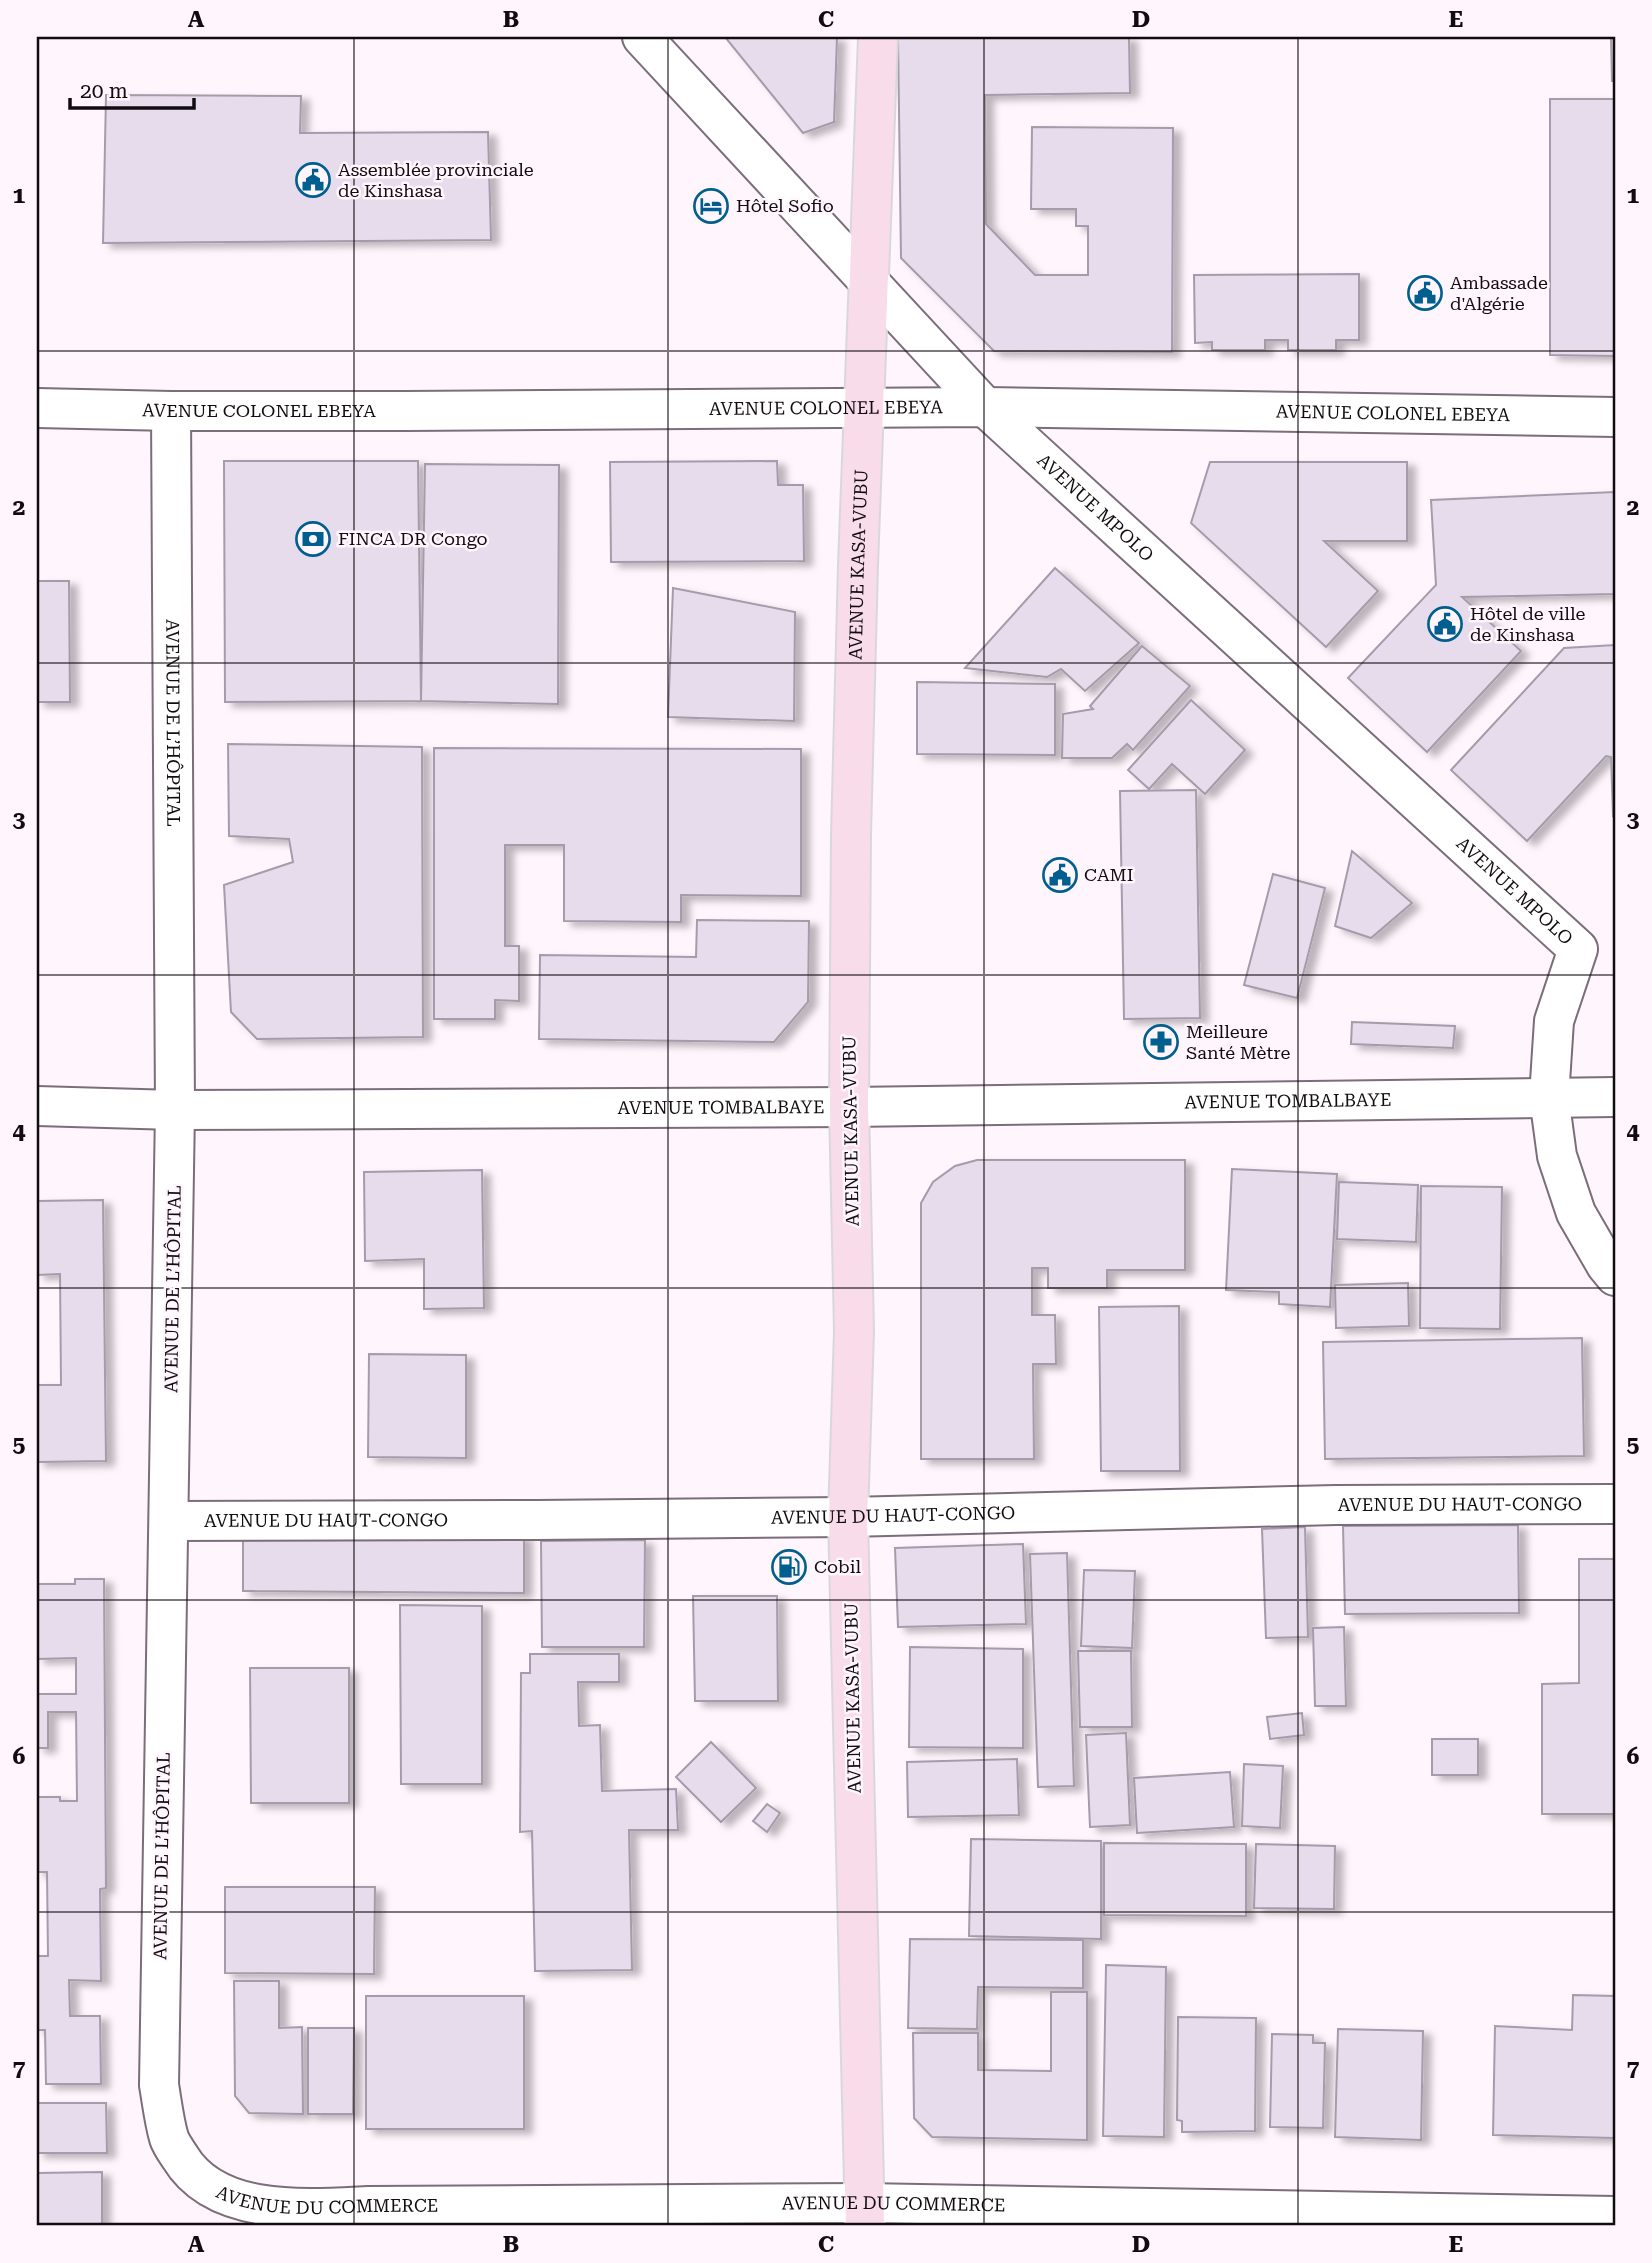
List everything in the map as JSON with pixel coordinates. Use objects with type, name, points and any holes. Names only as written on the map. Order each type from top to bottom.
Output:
[{"type":"main road","name":"AVENUE KASA-VUBU","points":[[864,2214],[848,1517],[854,1331],[849,1107],[851,835],[878,37]]},
{"type":"street","name":"AVENUE MPOLO","points":[[642,37],[985,407],[1578,949],[1554,1021],[1549,1097]]},
{"type":"street","name":"AVENUE COLONEL EBEYA","points":[[37,408],[171,411],[985,407],[1615,417]]},
{"type":"street","name":"AVENUE DE L’HÔPITAL","points":[[171,411],[175,1110],[159,2085],[170,2140],[184,2163]]},
{"type":"street","points":[[1549,1097],[1557,1156],[1576,1213],[1615,1276]]},
{"type":"street","name":"AVENUE TOMBALBAYE","points":[[37,1107],[175,1110],[849,1107],[1615,1097]]},
{"type":"street","name":"AVENUE DU HAUT-CONGO","points":[[170,1521],[848,1517],[1336,1505],[1615,1504]]},
{"type":"street","name":"AVENUE DU COMMERCE","points":[[184,2163],[202,2183],[229,2197],[316,2208],[369,2206],[864,2214],[1615,2217]]},
{"type":"building","points":[[725,37],[837,37],[834,122],[803,133]]},
{"type":"building","points":[[898,37],[1129,37],[1130,93],[985,95],[986,224],[1035,275],[1088,275],[1088,226],[1076,226],[1076,209],[1031,209],[1032,127],[1173,128],[1172,352],[994,351],[901,258]]},
{"type":"building","points":[[1611,37],[1615,37],[1615,81],[1612,81]]},
{"type":"building","name":"Assemblée provinciale de Kinshasa","points":[[106,95],[301,96],[300,133],[488,132],[491,240],[103,243]]},
{"type":"building","points":[[1550,99],[1615,99],[1615,356],[1550,355]]},
{"type":"building","points":[[1359,274],[1359,340],[1336,340],[1336,350],[1288,350],[1288,340],[1265,340],[1265,350],[1212,350],[1212,342],[1195,343],[1194,275]]},
{"type":"building","points":[[224,461],[418,461],[421,701],[225,702]]},
{"type":"building","points":[[777,461],[778,485],[803,485],[804,561],[611,562],[610,462]]},
{"type":"building","points":[[1210,462],[1407,462],[1407,541],[1324,541],[1378,591],[1326,647],[1191,523]]},
{"type":"building","points":[[425,464],[559,465],[558,704],[421,701]]},
{"type":"building","name":"Hôtel de ville de Kinshasa","points":[[1615,492],[1615,594],[1462,597],[1521,651],[1427,752],[1348,678],[1436,585],[1431,500]]},
{"type":"building","points":[[1055,568],[1139,643],[1085,691],[1061,669],[1047,677],[965,668]]},
{"type":"building","points":[[37,581],[69,581],[70,702],[37,702]]},
{"type":"building","points":[[673,588],[795,612],[794,721],[668,717]]},
{"type":"building","name":"Hôtel de ville de Kinshasa","points":[[1615,645],[1615,815],[1613,816],[1611,757],[1606,756],[1527,841],[1451,770],[1564,648]]},
{"type":"building","points":[[1142,646],[1190,686],[1133,750],[1127,744],[1112,758],[1062,758],[1063,714],[1093,709],[1090,706]]},
{"type":"building","points":[[917,682],[1055,684],[1055,755],[917,754]]},
{"type":"building","points":[[1191,700],[1245,750],[1205,794],[1172,764],[1149,789],[1128,770]]},
{"type":"building","points":[[228,744],[422,747],[423,1037],[257,1039],[231,1012],[224,885],[293,862],[289,839],[229,836]]},
{"type":"building","points":[[434,748],[801,749],[801,896],[681,895],[681,922],[564,921],[564,845],[505,845],[505,946],[519,946],[519,1001],[495,1000],[495,1019],[434,1019]]},
{"type":"building","points":[[1196,790],[1200,1018],[1124,1019],[1120,791]]},
{"type":"building","points":[[1352,851],[1412,903],[1371,938],[1335,926]]},
{"type":"building","points":[[1273,874],[1325,888],[1297,998],[1244,985]]},
{"type":"building","points":[[697,920],[809,921],[808,1002],[774,1042],[539,1039],[540,955],[696,957]]},
{"type":"building","points":[[1352,1022],[1455,1026],[1453,1048],[1351,1044]]},
{"type":"building","points":[[977,1160],[1185,1160],[1185,1270],[1107,1270],[1107,1288],[1048,1288],[1048,1268],[1032,1268],[1032,1315],[1055,1315],[1056,1364],[1033,1364],[1034,1459],[921,1459],[921,1203],[933,1182],[955,1166]]},
{"type":"building","points":[[1232,1169],[1337,1174],[1330,1307],[1279,1304],[1279,1292],[1226,1290]]},
{"type":"building","points":[[482,1170],[484,1308],[424,1309],[424,1259],[365,1261],[364,1172]]},
{"type":"building","points":[[1339,1182],[1418,1185],[1416,1242],[1337,1239]]},
{"type":"building","points":[[1421,1186],[1502,1187],[1500,1329],[1420,1328]]},
{"type":"building","points":[[103,1200],[106,1461],[37,1462],[37,1385],[61,1385],[60,1274],[37,1275],[37,1201]]},
{"type":"building","points":[[1408,1283],[1409,1326],[1336,1328],[1335,1285]]},
{"type":"building","points":[[1179,1306],[1180,1471],[1101,1471],[1099,1307]]},
{"type":"building","points":[[1582,1338],[1584,1456],[1325,1459],[1323,1342]]},
{"type":"building","points":[[369,1354],[466,1355],[466,1458],[368,1457]]},
{"type":"building","points":[[1518,1525],[1519,1613],[1345,1614],[1343,1526]]},
{"type":"building","points":[[1305,1527],[1308,1637],[1266,1638],[1262,1529]]},
{"type":"building","points":[[243,1534],[524,1535],[524,1593],[243,1591]]},
{"type":"building","points":[[645,1540],[644,1647],[542,1647],[541,1541]]},
{"type":"building","points":[[1023,1544],[1026,1624],[898,1627],[895,1548]]},
{"type":"building","points":[[1067,1553],[1074,1786],[1038,1787],[1030,1554]]},
{"type":"building","points":[[1579,1559],[1615,1559],[1615,1814],[1542,1814],[1542,1684],[1579,1683]]},
{"type":"building","points":[[1084,1570],[1135,1571],[1132,1648],[1081,1646]]},
{"type":"building","points":[[75,1579],[104,1579],[106,1888],[100,1889],[101,1981],[69,1980],[70,2016],[100,2016],[101,2084],[46,2084],[45,2030],[37,2030],[37,1956],[48,1956],[47,1872],[37,1872],[37,1797],[60,1797],[60,1801],[77,1801],[76,1712],[48,1712],[48,1748],[37,1748],[37,1694],[76,1694],[76,1658],[37,1659],[37,1584],[75,1584]]},
{"type":"building","points":[[693,1596],[777,1596],[778,1701],[695,1701]]},
{"type":"building","points":[[400,1605],[482,1606],[482,1784],[401,1784]]},
{"type":"building","points":[[1344,1627],[1346,1706],[1315,1706],[1313,1628]]},
{"type":"building","points":[[910,1647],[1023,1649],[1023,1748],[909,1747]]},
{"type":"building","points":[[1078,1651],[1131,1651],[1132,1727],[1080,1727]]},
{"type":"building","points":[[530,1654],[619,1654],[619,1682],[578,1682],[579,1726],[600,1725],[602,1791],[676,1789],[678,1830],[629,1830],[632,1970],[535,1971],[532,1831],[520,1832],[521,1673],[530,1673]]},
{"type":"building","points":[[250,1668],[349,1668],[349,1803],[251,1803]]},
{"type":"building","points":[[1302,1713],[1304,1735],[1270,1739],[1267,1717]]},
{"type":"building","points":[[1126,1733],[1130,1825],[1090,1827],[1086,1735]]},
{"type":"building","points":[[1432,1739],[1478,1739],[1478,1775],[1432,1775]]},
{"type":"building","points":[[711,1742],[756,1788],[721,1822],[676,1777]]},
{"type":"building","points":[[1017,1759],[1019,1815],[908,1817],[907,1762]]},
{"type":"building","points":[[1244,1764],[1283,1766],[1280,1828],[1242,1826]]},
{"type":"building","points":[[1230,1772],[1234,1827],[1137,1833],[1134,1778]]},
{"type":"building","points":[[767,1804],[780,1813],[767,1832],[753,1821]]},
{"type":"building","points":[[971,1839],[1101,1841],[1101,1939],[969,1936]]},
{"type":"building","points":[[1104,1843],[1246,1844],[1246,1916],[1104,1915]]},
{"type":"building","points":[[1256,1844],[1335,1846],[1334,1909],[1254,1908]]},
{"type":"building","points":[[225,1887],[375,1887],[374,1974],[225,1973]]},
{"type":"building","points":[[910,1939],[1083,1940],[1083,1988],[978,1987],[977,2029],[908,2028]]},
{"type":"building","points":[[1106,1965],[1166,1967],[1164,2137],[1103,2136]]},
{"type":"building","points":[[234,1981],[279,1981],[279,2028],[302,2027],[303,2114],[249,2113],[235,2096]]},
{"type":"building","points":[[1051,1992],[1087,1992],[1087,2140],[932,2137],[914,2118],[913,2033],[978,2033],[978,2070],[1051,2071]]},
{"type":"building","points":[[1573,1995],[1615,1996],[1615,2138],[1493,2135],[1495,2026],[1572,2030]]},
{"type":"building","points":[[366,1996],[524,1996],[524,2129],[366,2129]]},
{"type":"building","points":[[1178,2017],[1256,2018],[1255,2131],[1182,2132],[1182,2121],[1177,2120]]},
{"type":"building","points":[[308,2028],[354,2028],[353,2114],[308,2114]]},
{"type":"building","points":[[1338,2029],[1423,2031],[1421,2140],[1335,2137]]},
{"type":"building","points":[[1272,2034],[1313,2035],[1313,2043],[1325,2043],[1323,2128],[1270,2127]]},
{"type":"building","points":[[37,2103],[106,2103],[107,2153],[37,2153]]},
{"type":"building","points":[[102,2172],[102,2226],[37,2226],[37,2173]]},
{"type":"place","name":"Assemblée provinciale de Kinshasa","points":[[313,180]]},
{"type":"place","name":"Hôtel Sofio","points":[[711,206]]},
{"type":"place","name":"Ambassade d'Algérie","points":[[1425,293]]},
{"type":"place","name":"FINCA DR Congo","points":[[313,539]]},
{"type":"place","name":"Hôtel de ville de Kinshasa","points":[[1445,624]]},
{"type":"place","name":"CAMI","points":[[1060,875]]},
{"type":"place","name":"Meilleure Santé Mètre","points":[[1161,1042]]},
{"type":"place","name":"Cobil","points":[[789,1567]]}]
